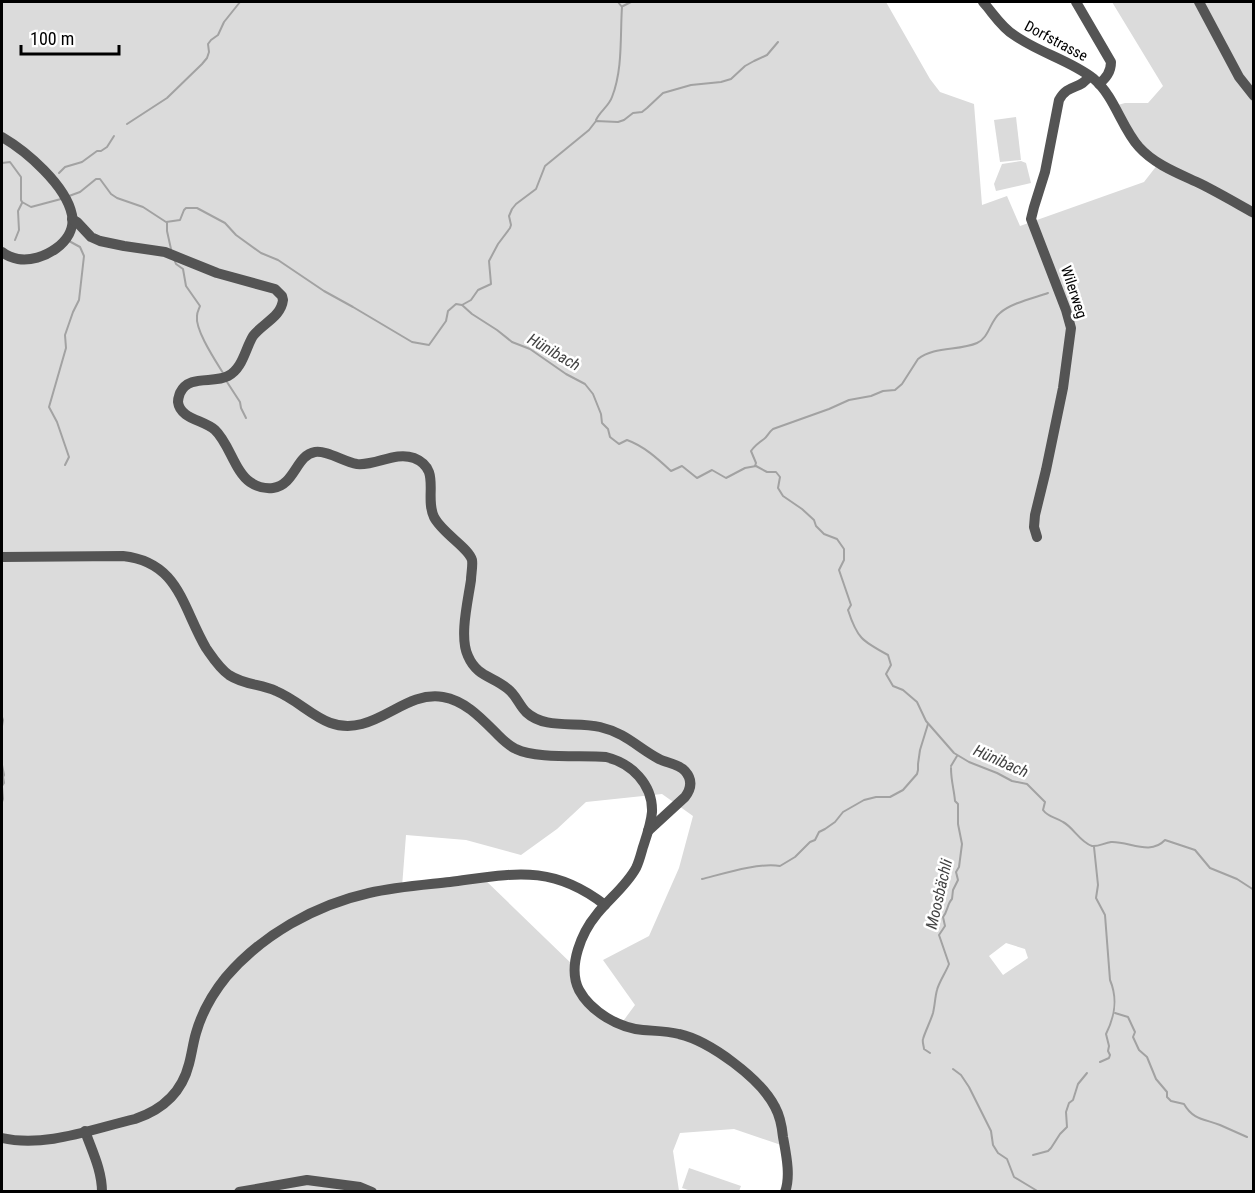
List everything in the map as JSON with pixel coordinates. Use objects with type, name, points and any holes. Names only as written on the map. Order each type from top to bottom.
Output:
[{"type":"street","name":"Dorfstrasse","points":[[983,2],[1011,33],[1073,66],[1099,84],[1132,139],[1149,156],[1158,163],[1254,213]]},
{"type":"street","points":[[1076,2],[1111,62],[1111,69],[1099,84]]},
{"type":"street","points":[[1199,2],[1239,76],[1254,96]]},
{"type":"street","name":"Wilerweg","points":[[1037,537],[1034,527],[1035,515],[1063,388],[1071,327],[1031,219],[1045,172],[1059,100],[1063,92],[1086,81],[1089,76]]},
{"type":"street","points":[[2,137],[40,166],[53,180],[69,207],[72,219],[71,230],[66,239],[56,248],[42,255],[21,260],[2,252]]},
{"type":"street","points":[[72,219],[91,237],[100,241],[165,252],[218,273],[278,291],[283,300],[279,311],[255,333],[235,370],[221,379],[194,381],[188,384],[183,388],[178,399],[181,409],[185,414],[216,431],[243,475],[249,482],[261,487],[271,488],[284,484],[306,456],[316,452],[354,463],[372,463],[401,455],[424,464],[431,477],[430,504],[435,519],[444,532],[467,552],[472,560],[464,643],[476,669],[509,690],[532,717],[555,723],[598,726],[615,732],[632,740],[654,756],[680,767],[689,777],[690,786],[685,797],[648,831]]},
{"type":"street","points":[[2,557],[123,556],[153,565],[175,585],[202,640],[220,668],[238,681],[279,692],[324,721],[341,726],[362,724],[418,699],[432,696],[445,697],[468,707],[505,742],[516,749],[529,753],[616,760],[634,771],[648,791],[652,811],[648,831],[636,868],[595,916],[588,928],[578,953],[575,974],[579,990],[593,1006],[612,1020],[634,1029],[687,1036],[713,1050],[750,1077],[767,1094],[778,1114],[787,1169],[787,1186],[784,1191]]},
{"type":"street","points":[[2,1138],[33,1142],[56,1138],[144,1116],[166,1103],[180,1086],[187,1072],[200,1022],[210,1000],[225,979],[261,944],[295,922],[325,907],[369,893],[528,874],[561,879],[580,887],[605,905]]},
{"type":"street","points":[[85,1131],[99,1168],[102,1191]]},
{"type":"street","points":[[239,1191],[307,1180],[360,1187],[372,1191]]},
{"type":"shaded area","points":[[2,2],[886,2],[930,79],[940,92],[974,104],[982,205],[1007,196],[1020,226],[1144,182],[1158,164],[1114,106],[1125,103],[1148,103],[1163,86],[1112,2],[1253,2],[1253,1191],[785,1191],[784,1146],[734,1129],[680,1133],[673,1151],[679,1191],[2,1191]],"holes":[[[662,794],[693,816],[679,868],[649,936],[603,960],[635,1005],[621,1024],[580,990],[575,967],[483,878],[402,887],[406,835],[466,840],[521,855],[557,829],[586,802]],[[1006,943],[1025,949],[1028,958],[1003,975],[989,956]]]},
{"type":"shaded area","points":[[1016,117],[1021,160],[1000,162],[994,120]]},
{"type":"shaded area","points":[[1021,161],[1026,163],[1031,183],[996,191],[994,184],[1002,164]]},
{"type":"shaded area","points":[[689,1168],[741,1186],[739,1191],[691,1191],[682,1188]]},
{"type":"waterway","points":[[127,124],[167,98],[202,64],[209,52],[208,44],[218,35],[224,22],[240,2]]},
{"type":"waterway","points":[[596,120],[611,100],[616,86],[622,7],[618,2]]},
{"type":"waterway","points":[[623,6],[631,2]]},
{"type":"waterway","points":[[462,305],[471,300],[478,290],[491,284],[489,261],[510,228],[509,216],[512,209],[536,189],[545,166],[589,130],[596,121],[618,122],[633,113],[642,112],[663,93],[691,85],[731,79],[745,66],[767,55],[778,42]]},
{"type":"waterway","points":[[59,173],[65,167],[82,162],[107,147],[114,136]]},
{"type":"waterway","name":"Hünibach","points":[[2,163],[10,162],[21,177],[22,202],[31,207],[61,199]]},
{"type":"waterway","name":"Hünibach","points":[[69,196],[80,192],[96,179],[100,179],[111,194],[117,198],[143,207],[166,222],[180,220],[186,208],[197,208],[225,223],[236,235],[261,253],[278,260],[324,291],[412,342],[429,345],[446,321],[448,311],[456,304],[462,305],[512,342],[530,349],[585,384],[593,394],[602,423],[608,429],[610,437],[619,444],[627,440],[650,453],[671,471],[682,466],[697,478],[712,470],[726,478],[745,468],[756,466],[767,472],[776,472],[780,477],[778,488],[783,496],[814,520],[816,526],[824,534],[837,539],[844,549],[844,560],[839,570],[851,605],[848,610],[854,627],[866,642],[888,655],[891,665],[886,674],[893,686],[903,690],[917,702],[926,721],[954,753],[1012,781],[1027,784],[1045,802],[1043,810],[1049,816],[1067,824],[1092,846],[1118,842],[1139,847],[1153,847],[1165,840],[1195,850],[1210,868],[1237,879],[1254,890]]},
{"type":"waterway","points":[[15,240],[19,230],[18,211],[22,203]]},
{"type":"waterway","points":[[167,223],[171,249]]},
{"type":"waterway","points":[[65,465],[69,457],[57,422],[49,407],[66,348],[65,335],[79,300],[84,256],[80,247],[69,241]]},
{"type":"waterway","points":[[174,259],[176,264],[183,269],[186,286],[200,306],[197,316],[199,329],[223,373]]},
{"type":"waterway","points":[[755,466],[751,451],[773,429],[849,400],[895,390],[902,384],[918,359],[924,355],[977,343],[981,341],[997,316],[1005,309],[1048,293]]},
{"type":"waterway","points":[[227,382],[240,402],[246,418]]},
{"type":"waterway","points":[[2,717],[2,726]]},
{"type":"waterway","points":[[702,879],[752,867],[780,866],[815,840],[819,832],[835,822],[843,812],[864,800],[890,797],[903,790],[917,774],[920,750],[928,724]]},
{"type":"waterway","name":"Moosbächli","points":[[951,766],[957,756]]},
{"type":"waterway","points":[[2,765],[4,775],[2,802]]},
{"type":"waterway","name":"Moosbächli","points":[[930,1053],[924,1049],[923,1040],[933,1013],[938,987],[949,964],[939,935],[945,926],[943,917],[958,880],[956,872],[959,867],[962,844],[951,768]]},
{"type":"waterway","points":[[1094,847],[1098,885],[1096,898],[1105,915],[1110,980],[1115,1001],[1112,1021],[1106,1034],[1110,1055],[1109,1058],[1100,1062]]},
{"type":"waterway","points":[[1115,1013],[1128,1017],[1135,1032],[1133,1037],[1139,1050],[1147,1057],[1156,1079],[1171,1101],[1184,1104],[1191,1113],[1200,1118],[1247,1137]]},
{"type":"waterway","name":"Moosbächli","points":[[953,1069],[961,1075],[969,1087],[991,1131],[993,1145],[998,1153],[1007,1159],[1014,1177],[1039,1192]]},
{"type":"waterway","points":[[1033,1155],[1048,1151],[1067,1127],[1066,1112],[1069,1103],[1073,1100],[1078,1084],[1087,1073]]}]
